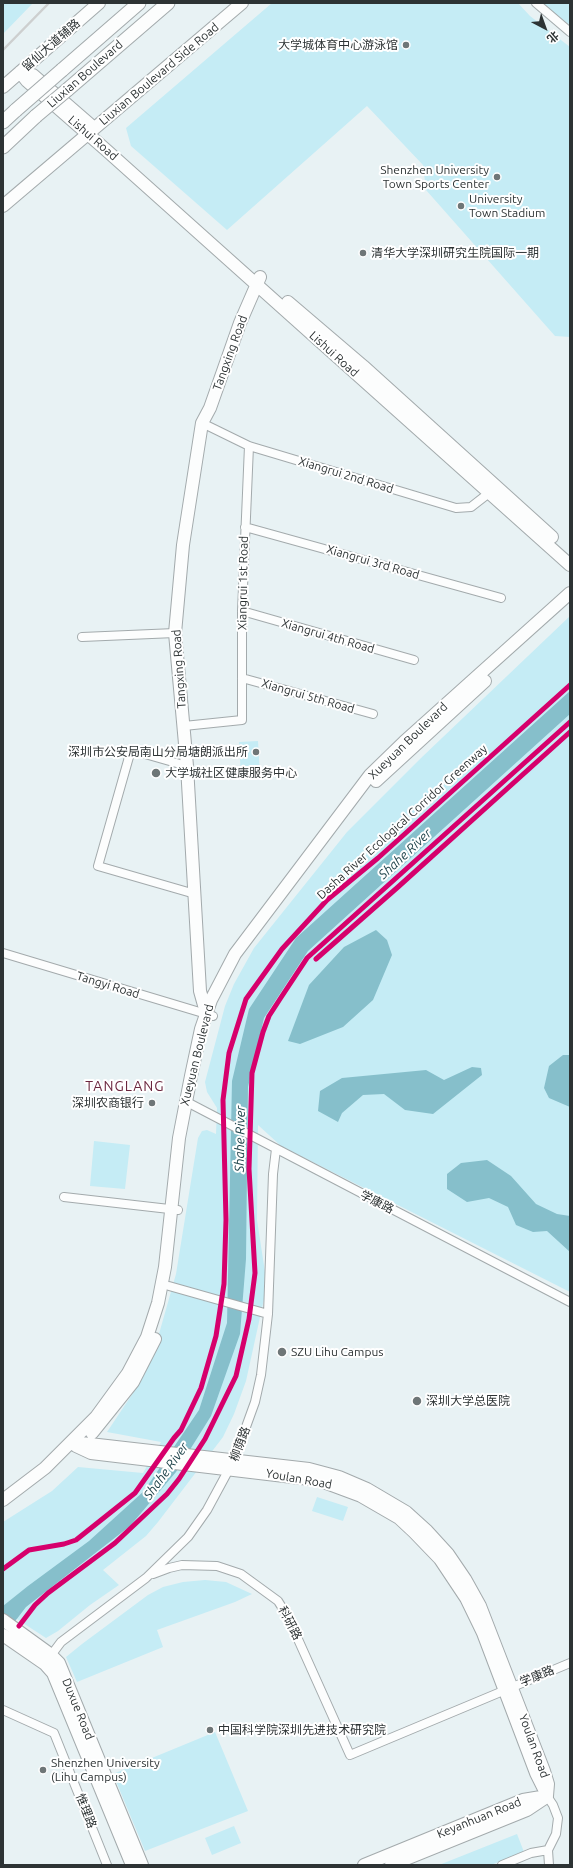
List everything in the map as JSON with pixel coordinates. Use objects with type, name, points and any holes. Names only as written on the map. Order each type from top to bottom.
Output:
[{"type":"main road","name":"留仙大道辅路","points":[[3,88],[99,3]]},
{"type":"main road","name":"Liuxian Boulevard","points":[[3,122],[139,3]]},
{"type":"main road","name":"Liuxian Boulevard","points":[[3,147],[36,116],[168,3]]},
{"type":"main road","name":"Liuxian Boulevard Side Road","points":[[3,206],[71,149],[89,129],[232,3]]},
{"type":"main road","name":"Liuxian Boulevard Side Road","points":[[89,129],[242,3]]},
{"type":"main road","name":"Lishui Road","points":[[20,72],[33,75],[89,129],[258,280],[489,493],[570,565]]},
{"type":"main road","points":[[3,196],[89,129]]},
{"type":"main road","name":"Lishui Road","points":[[258,280],[364,366],[570,554]]},
{"type":"main road","name":"Tangxing Road","points":[[210,1018],[201,999],[187,766],[175,633],[183,545],[202,424],[210,408],[240,323],[258,280]]},
{"type":"main road","name":"Xueyuan Boulevard","points":[[3,1508],[36,1485],[114,1408],[142,1368],[160,1322],[169,1286],[179,1138],[216,990],[225,970],[246,938],[370,775],[404,742],[570,593]]},
{"type":"main road","name":"Xueyuan Boulevard","points":[[210,1018],[226,984],[245,950],[363,796],[392,765],[570,603]]},
{"type":"main road","points":[[200,984],[204,987],[216,990]]},
{"type":"main road","name":"Xueyuan Boulevard","points":[[3,1500],[77,1445],[96,1417],[118,1389],[137,1357],[147,1337],[162,1285],[174,1209]]},
{"type":"main road","name":"Youlan Road","points":[[77,1445],[92,1453],[140,1454],[232,1465],[328,1483],[370,1500],[399,1518],[432,1549],[461,1588],[508,1688],[536,1773],[547,1796]]},
{"type":"main road","name":"Duxue Road","points":[[3,1620],[48,1659],[132,1865]]},
{"type":"main road","name":"Duxue Road","points":[[8,1639],[61,1666],[142,1865]]},
{"type":"main road","name":"Keyanhuan Road","points":[[364,1865],[523,1800],[547,1796]]},
{"type":"main road","name":"Keyanhuan Road","points":[[391,1865],[527,1810],[547,1796]]},
{"type":"street","points":[[536,3],[570,32]]},
{"type":"street","name":"Xiangrui 2nd Road","points":[[202,424],[249,446],[456,508],[471,507],[489,493]]},
{"type":"street","name":"Xiangrui 1st Road","points":[[184,726],[242,720],[242,611],[249,446]]},
{"type":"street","name":"Xiangrui 3rd Road","points":[[245,527],[501,598]]},
{"type":"street","name":"Xiangrui 4th Road","points":[[242,611],[414,660]]},
{"type":"street","points":[[82,637],[175,633]]},
{"type":"street","name":"Xiangrui 5th Road","points":[[242,678],[373,714]]},
{"type":"street","points":[[187,766],[130,750],[98,866],[195,894]]},
{"type":"street","name":"Tangyi Road","points":[[3,953],[210,1018]]},
{"type":"street","name":"学康路","points":[[188,1103],[570,1302]]},
{"type":"street","name":"柳荫路","points":[[48,1659],[61,1642],[146,1578],[188,1536],[207,1510],[232,1465],[255,1402],[261,1375],[267,1313],[273,1174],[276,1149]]},
{"type":"street","points":[[64,1197],[174,1209]]},
{"type":"street","points":[[169,1286],[267,1313]]},
{"type":"street","name":"科研路","points":[[146,1578],[169,1568],[182,1565],[217,1566],[240,1574],[278,1601],[288,1617],[350,1755]]},
{"type":"street","name":"学康路","points":[[350,1755],[570,1663]]},
{"type":"street","name":"惟理路","points":[[3,1710],[54,1733],[107,1865]]},
{"type":"street","points":[[547,1796],[553,1805],[558,1818],[556,1834],[548,1850],[549,1865]]},
{"type":"street","points":[[502,1865],[532,1853],[548,1850]]},
{"type":"shaded area","points":[[3,3],[33,3],[3,34]]},
{"type":"shaded area","name":"Shenzhen University Town Sports Center","points":[[272,3],[518,3],[530,16],[570,47],[570,337],[555,336],[426,190],[423,165],[367,106],[227,230],[131,146],[126,128]]},
{"type":"shaded area","points":[[542,3],[570,3],[570,25],[546,7]]},
{"type":"shaded area","points":[[570,616],[570,1292],[281,1146],[258,1125],[257,1220],[265,1272],[264,1299],[246,1381],[234,1414],[223,1437],[158,1522],[146,1536],[103,1570],[119,1585],[90,1605],[58,1631],[46,1638],[3,1610],[3,1522],[52,1491],[78,1467],[143,1473],[161,1442],[107,1432],[139,1384],[153,1355],[176,1274],[198,1138],[202,1131],[207,1130],[216,1134],[217,1108],[207,1092],[205,1082],[225,1006],[234,984],[254,948],[347,832],[421,758]]},
{"type":"shaded area","points":[[258,741],[260,775],[241,776],[239,742]]},
{"type":"shaded area","points":[[94,1141],[130,1145],[125,1189],[90,1186]]},
{"type":"shaded area","points":[[317,1497],[348,1507],[343,1521],[312,1511]]},
{"type":"shaded area","points":[[205,1580],[226,1582],[252,1594],[235,1602],[157,1630],[163,1647],[77,1682],[66,1657],[82,1644],[148,1595],[163,1587],[183,1582]]},
{"type":"shaded area","points":[[215,1732],[248,1811],[145,1851],[113,1774]]},
{"type":"shaded area","points":[[234,1826],[241,1843],[212,1855],[205,1838]]},
{"type":"shaded area","points":[[517,1834],[524,1852],[491,1865],[439,1865]]},
{"type":"water","name":"Shahe River","points":[[570,691],[570,714],[308,951],[264,1018],[248,1087],[246,1259],[240,1334],[211,1416],[176,1472],[130,1526],[26,1607],[3,1637],[3,1606],[89,1541],[144,1491],[199,1410],[227,1323],[232,1081],[249,1009],[296,938]]},
{"type":"water","points":[[376,930],[387,940],[392,955],[373,1000],[343,1027],[300,1044],[288,1041],[309,985],[344,947]]},
{"type":"water","points":[[563,1055],[570,1055],[570,1107],[549,1098],[544,1088],[549,1066]]},
{"type":"water","points":[[472,1067],[481,1068],[482,1075],[433,1114],[405,1110],[384,1094],[363,1095],[342,1113],[338,1122],[318,1111],[320,1091],[342,1078],[426,1070],[444,1080]]},
{"type":"water","points":[[487,1160],[511,1176],[536,1204],[557,1214],[570,1216],[570,1252],[547,1231],[533,1232],[516,1225],[508,1207],[489,1198],[467,1202],[447,1189],[447,1174],[461,1163]]},
{"type":"railway","points":[[3,50],[49,3]]},
{"type":"cycle path","name":"Dasha River Ecological Corridor Greenway","points":[[3,1569],[29,1550],[64,1544],[76,1540],[135,1493],[181,1430],[201,1388],[216,1336],[224,1284],[226,1220],[223,1100],[229,1053],[246,999],[282,949],[327,900],[378,858],[570,685]]},
{"type":"cycle path","points":[[19,1626],[35,1605],[48,1593],[115,1543],[167,1494],[179,1479],[205,1439],[236,1376],[249,1319],[255,1273],[249,1169],[252,1073],[269,1016],[307,958],[570,722]]},
{"type":"cycle path","points":[[316,959],[570,732]]},
{"type":"place","name":"大学城体育中心游泳馆","points":[[406,45]]},
{"type":"place","name":"Shenzhen University Town Sports Center","points":[[497,177]]},
{"type":"place","name":"University Town Stadium","points":[[461,206]]},
{"type":"place","name":"清华大学深圳研究生院国际一期","points":[[363,253]]},
{"type":"place","name":"深圳市公安局南山分局塘朗派出所","points":[[256,752]]},
{"type":"place","name":"大学城社区健康服务中心","points":[[156,773]]},
{"type":"place","name":"深圳农商银行","points":[[152,1103]]},
{"type":"place","name":"SZU Lihu Campus","points":[[282,1352]]},
{"type":"place","name":"深圳大学总医院","points":[[417,1401]]},
{"type":"place","name":"中国科学院深圳先进技术研究院","points":[[210,1730]]},
{"type":"place","name":"Shenzhen University (Lihu Campus)","points":[[43,1770]]},
{"type":"district","name":"TANGLANG","points":[[125,1086]]}]
